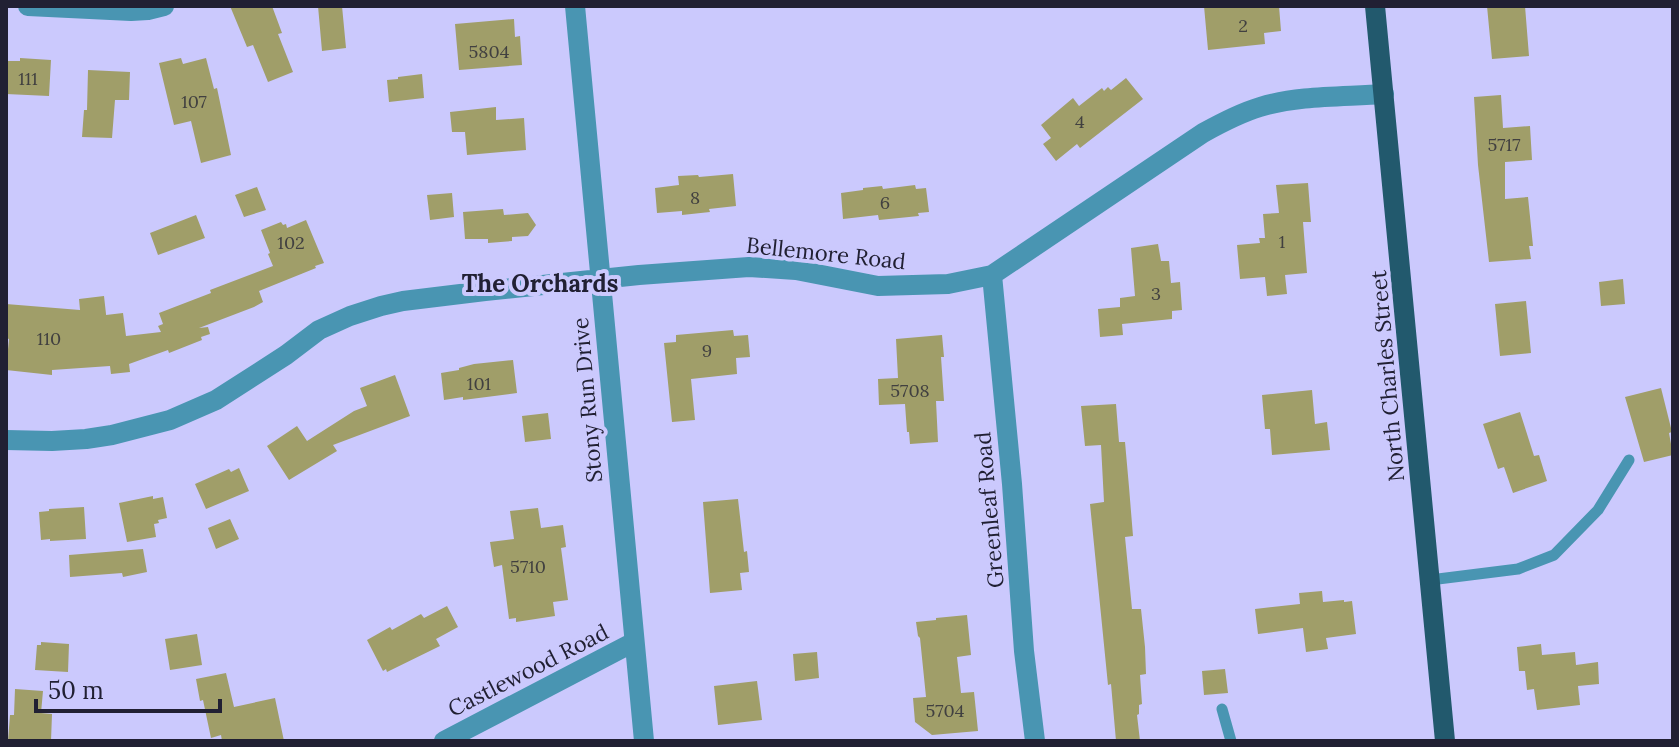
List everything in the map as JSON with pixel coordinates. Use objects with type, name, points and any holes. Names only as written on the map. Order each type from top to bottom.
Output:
[{"type":"main road","name":"North Charles Street","points":[[1375,6],[1445,741]]},
{"type":"street","points":[[28,6],[131,11],[164,6]]},
{"type":"street","name":"Stony Run Drive","points":[[575,6],[644,741]]},
{"type":"street","name":"Bellemore Road","points":[[6,440],[86,439],[170,420],[216,400],[319,330],[381,306],[485,291],[702,269],[749,267],[796,270],[878,286],[948,284],[992,275],[1203,133],[1233,117],[1261,106],[1292,101],[1384,94]]},
{"type":"street","name":"Greenleaf Road","points":[[992,275],[1024,651],[1035,741]]},
{"type":"street","name":"Castlewood Road","points":[[444,741],[634,642]]},
{"type":"lane","points":[[1430,580],[1518,569],[1554,555],[1598,510],[1629,460]]},
{"type":"lane","points":[[1222,709],[1231,741]]},
{"type":"building","points":[[230,6],[272,6],[282,33],[278,34],[293,72],[268,82],[253,45],[247,47]]},
{"type":"building","points":[[318,6],[342,6],[346,48],[322,51]]},
{"type":"building","points":[[1204,6],[1279,6],[1281,31],[1264,33],[1265,44],[1208,50]]},
{"type":"building","points":[[1487,6],[1525,6],[1529,56],[1492,59]]},
{"type":"building","points":[[514,19],[515,37],[520,36],[522,65],[459,70],[455,24]]},
{"type":"building","points":[[20,58],[51,60],[49,96],[6,94],[6,61],[20,61]]},
{"type":"building","points":[[181,58],[183,64],[206,58],[214,89],[217,88],[231,155],[201,163],[191,121],[174,125],[159,63]]},
{"type":"building","points":[[88,70],[130,72],[129,100],[115,100],[112,138],[82,137],[84,110],[87,110]]},
{"type":"building","points":[[422,74],[424,98],[389,102],[387,80]]},
{"type":"building","points":[[1126,78],[1143,99],[1080,148],[1077,144],[1056,161],[1043,144],[1051,138],[1041,125],[1073,98],[1079,106],[1102,88],[1104,91],[1108,87],[1111,90]]},
{"type":"building","points":[[1501,95],[1503,128],[1530,126],[1532,160],[1505,162],[1505,199],[1528,197],[1533,246],[1529,246],[1531,259],[1489,262],[1474,97]]},
{"type":"building","points":[[496,107],[496,120],[524,118],[526,150],[467,155],[465,132],[452,132],[450,112]]},
{"type":"building","points":[[733,174],[736,206],[682,215],[682,211],[657,213],[655,188],[679,185],[678,176]]},
{"type":"building","points":[[1308,183],[1311,222],[1303,222],[1307,273],[1285,275],[1287,294],[1267,296],[1265,277],[1240,279],[1237,245],[1260,243],[1259,238],[1265,238],[1263,214],[1279,213],[1276,185]]},
{"type":"building","points":[[915,185],[916,189],[926,188],[929,212],[879,220],[878,215],[843,219],[841,193],[863,188]]},
{"type":"building","points":[[257,187],[266,210],[244,217],[235,195]]},
{"type":"building","points":[[452,193],[454,217],[430,220],[427,195]]},
{"type":"building","points":[[503,209],[504,215],[528,213],[536,225],[528,236],[488,243],[488,239],[465,239],[463,212]]},
{"type":"building","points":[[196,215],[205,238],[158,255],[150,233]]},
{"type":"building","points":[[306,220],[324,263],[259,291],[263,302],[254,307],[199,328],[208,327],[210,334],[201,337],[202,340],[129,364],[130,372],[111,374],[110,366],[52,370],[52,375],[6,370],[9,339],[6,338],[6,304],[80,310],[79,299],[104,296],[106,315],[123,313],[126,336],[161,332],[158,326],[163,324],[159,313],[273,266],[261,230],[281,222],[287,228]]},
{"type":"building","points":[[1158,244],[1161,261],[1169,261],[1171,283],[1180,282],[1182,310],[1172,311],[1172,319],[1122,324],[1123,335],[1100,337],[1098,309],[1120,307],[1120,298],[1135,296],[1131,248]]},
{"type":"building","points":[[1623,279],[1625,304],[1601,306],[1599,282]]},
{"type":"building","points":[[1526,301],[1531,353],[1500,356],[1495,304]]},
{"type":"building","points":[[733,330],[734,336],[748,335],[750,357],[736,358],[737,374],[691,379],[695,420],[672,422],[664,343],[676,342],[676,335]]},
{"type":"building","points":[[942,335],[944,401],[936,401],[938,442],[910,444],[905,404],[879,405],[878,379],[898,378],[896,339]]},
{"type":"building","points":[[513,360],[517,393],[444,400],[441,373],[474,364]]},
{"type":"building","points":[[395,375],[410,416],[333,445],[337,451],[289,480],[267,446],[297,426],[307,441],[367,406],[360,388]]},
{"type":"building","points":[[1661,388],[1672,432],[1669,433],[1673,455],[1644,462],[1625,397]]},
{"type":"building","points":[[1312,390],[1315,424],[1327,422],[1330,450],[1272,455],[1270,429],[1265,429],[1262,395]]},
{"type":"building","points":[[1116,404],[1119,442],[1125,442],[1133,536],[1125,537],[1132,609],[1141,609],[1145,647],[1146,674],[1140,675],[1142,704],[1137,715],[1140,741],[1116,741],[1090,504],[1104,502],[1101,445],[1085,446],[1081,406]]},
{"type":"building","points":[[1520,412],[1534,456],[1539,455],[1547,481],[1513,493],[1504,467],[1498,469],[1483,424]]},
{"type":"building","points":[[548,413],[551,439],[525,442],[522,416]]},
{"type":"building","points":[[239,468],[249,491],[206,509],[195,484],[229,469],[231,472]]},
{"type":"building","points":[[153,496],[153,499],[163,497],[167,518],[154,524],[156,537],[127,542],[119,503]]},
{"type":"building","points":[[738,499],[749,572],[740,573],[742,590],[710,593],[703,502]]},
{"type":"building","points":[[84,507],[86,539],[41,540],[39,512]]},
{"type":"building","points":[[538,508],[541,528],[563,525],[566,547],[561,548],[568,600],[553,602],[555,616],[516,622],[516,618],[509,619],[502,565],[494,567],[490,542],[514,539],[510,511]]},
{"type":"building","points":[[230,519],[239,539],[216,549],[208,528]]},
{"type":"building","points":[[143,549],[147,572],[123,577],[122,573],[70,577],[69,555]]},
{"type":"building","points":[[1322,591],[1323,602],[1352,601],[1356,634],[1326,638],[1328,649],[1306,652],[1303,628],[1258,634],[1255,609],[1300,604],[1299,593]]},
{"type":"building","points":[[447,606],[458,627],[436,639],[440,646],[387,672],[386,669],[383,671],[367,640],[390,627],[392,630],[421,614],[424,618]]},
{"type":"building","points":[[967,615],[971,655],[957,657],[961,693],[974,692],[978,731],[932,735],[915,722],[913,698],[926,697],[916,622]]},
{"type":"building","points":[[197,634],[202,665],[170,670],[165,639]]},
{"type":"building","points":[[41,642],[69,644],[68,672],[35,670],[37,645]]},
{"type":"building","points":[[1541,644],[1542,655],[1575,652],[1576,665],[1598,662],[1599,684],[1578,686],[1580,705],[1537,710],[1534,689],[1527,690],[1525,671],[1519,671],[1517,647]]},
{"type":"building","points":[[817,652],[819,678],[795,681],[793,654]]},
{"type":"building","points":[[1225,669],[1228,693],[1204,695],[1202,671]]},
{"type":"building","points":[[226,673],[234,707],[275,698],[284,741],[222,741],[221,735],[211,738],[196,679]]},
{"type":"building","points":[[757,681],[762,720],[718,725],[714,686]]},
{"type":"building","points":[[15,689],[43,691],[41,713],[52,714],[51,741],[8,741],[10,715],[14,715]]},
{"type":"district","name":"The Orchards","points":[[540,283]]}]
